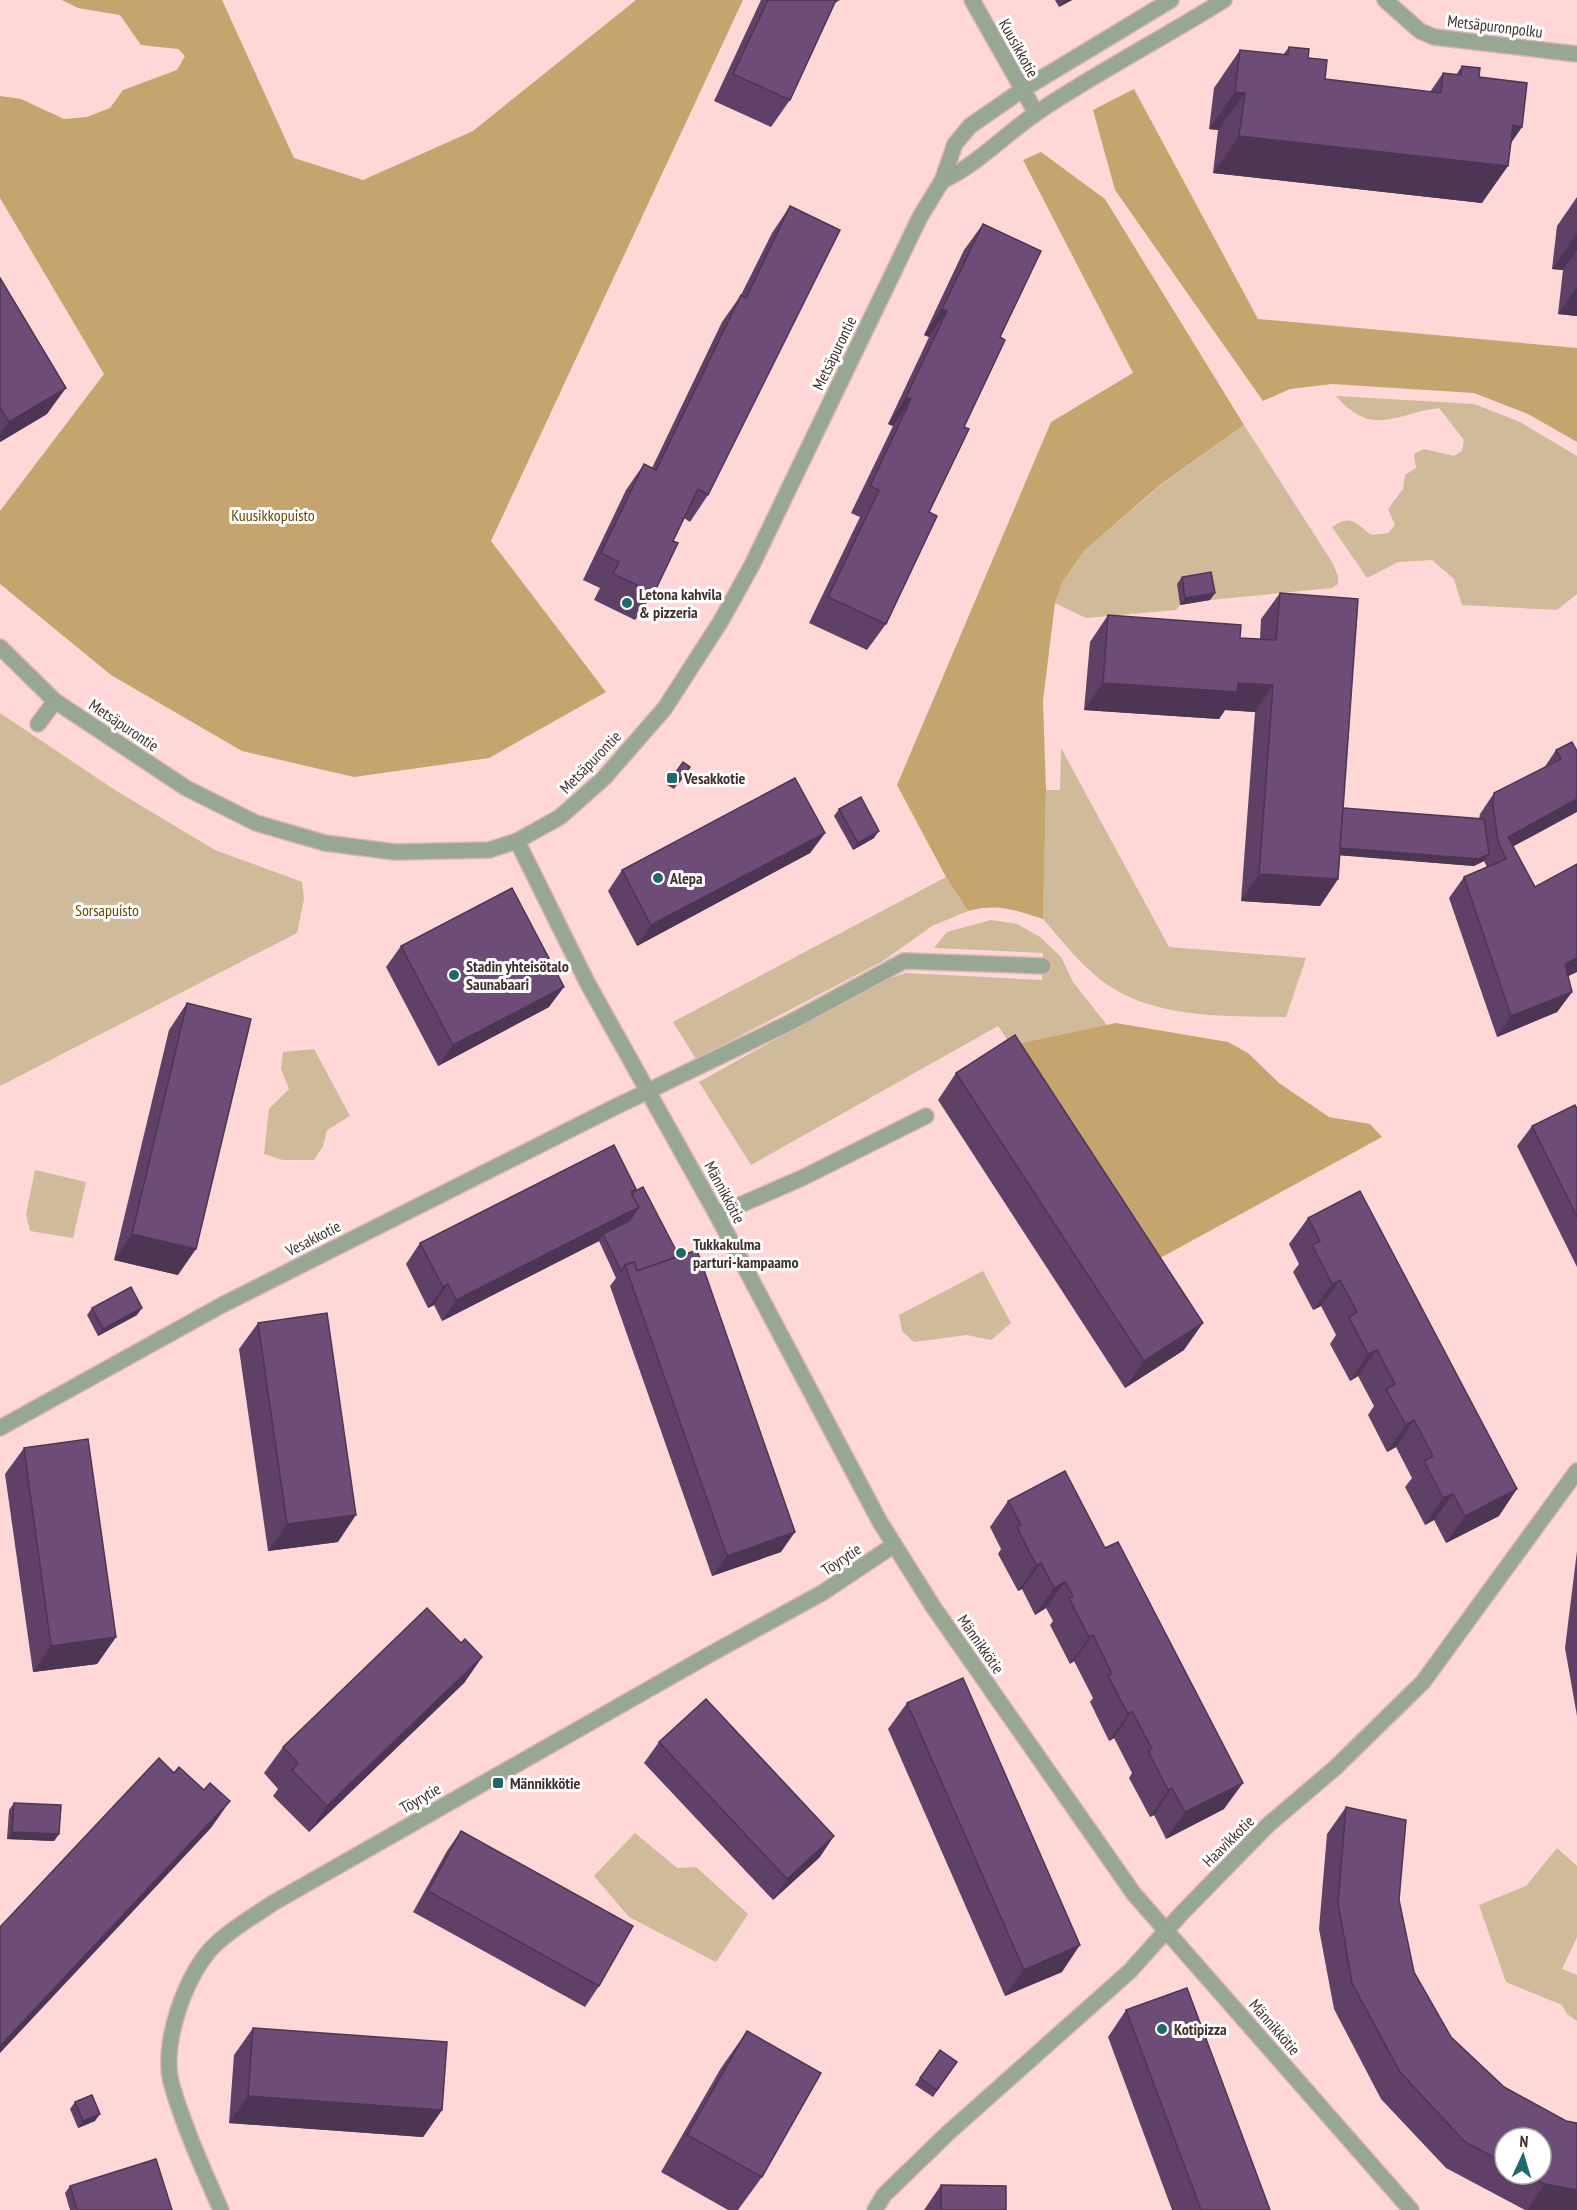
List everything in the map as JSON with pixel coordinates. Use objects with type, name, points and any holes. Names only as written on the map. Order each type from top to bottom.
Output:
[{"type":"street","name":"Kuusikkotie","points":[[972,0],[1036,113]]},
{"type":"street","name":"Metsäpurontie","points":[[0,647],[55,701],[186,788],[256,823],[325,843],[395,852],[489,850],[517,840],[560,817],[604,778],[665,708],[715,631],[752,565],[915,227],[942,181],[955,144],[970,126],[1022,90],[1172,0]]},
{"type":"street","points":[[942,181],[969,168],[1003,137],[1036,113],[1224,0]]},
{"type":"street","name":"Metsäpuronpolku","points":[[1385,0],[1420,31],[1434,37],[1577,54]]},
{"type":"street","points":[[38,724],[55,701]]},
{"type":"street","name":"Männikkötie","points":[[517,840],[588,984],[717,1215],[894,1545],[934,1608],[1118,1871],[1411,2210]]},
{"type":"street","name":"Vesakkotie","points":[[0,1428],[232,1299],[791,1022],[904,961],[1043,966]]},
{"type":"street","points":[[717,1215],[802,1178],[926,1116]]},
{"type":"street","name":"Haavikkotie","points":[[875,2210],[884,2195],[948,2133],[1130,1971],[1167,1929],[1268,1825],[1335,1768],[1424,1682],[1577,1471]]},
{"type":"street","name":"Töyrytie","points":[[220,2210],[171,2079],[172,2038],[182,1999],[194,1970],[216,1943],[273,1903],[706,1656],[822,1593],[894,1545]]},
{"type":"green space","name":"Kuusikkopuisto","points":[[62,0],[222,0],[294,158],[363,180],[473,131],[636,0],[743,0],[491,541],[606,692],[489,758],[354,777],[242,751],[111,675],[0,584],[0,511],[104,374],[0,198],[0,96],[21,99],[64,119],[87,117],[110,108],[123,90],[177,70],[185,56],[178,49],[141,45],[120,15],[78,8]]},
{"type":"green space","points":[[1134,89],[1258,319],[1577,348],[1577,442],[1528,414],[1474,393],[1332,384],[1290,389],[1263,401],[1115,190],[1093,110]]},
{"type":"green space","points":[[1041,152],[1105,199],[1244,425],[1160,485],[1084,551],[1063,581],[1055,603],[1043,701],[1046,790],[1043,919],[1015,910],[997,908],[968,911],[946,877],[897,785],[1051,422],[1133,373],[1023,160]]},
{"type":"green space","points":[[1336,396],[1474,404],[1520,422],[1577,456],[1577,594],[1557,610],[1462,605],[1454,579],[1432,560],[1398,562],[1367,578],[1332,527],[1348,520],[1357,523],[1371,535],[1388,533],[1395,525],[1388,509],[1403,489],[1405,475],[1416,468],[1414,454],[1424,449],[1454,456],[1462,451],[1464,440],[1439,408],[1396,418],[1373,420],[1349,409]]},
{"type":"green space","points":[[1244,425],[1332,562],[1338,576],[1338,584],[1332,588],[1210,600],[1206,579],[1177,584],[1180,605],[1176,610],[1086,618],[1055,603],[1063,581],[1084,551],[1161,485]]},
{"type":"green space","name":"Sorsapuisto","points":[[0,713],[115,790],[215,850],[302,882],[304,899],[297,933],[0,1086]]},
{"type":"green space","points":[[1061,748],[1169,947],[1306,958],[1286,1017],[1196,1014],[1151,1005],[1131,997],[1111,987],[1092,973],[1043,919],[1046,790],[1060,790]]},
{"type":"green space","points":[[946,877],[968,911],[932,926],[883,961],[696,1059],[673,1022]]},
{"type":"green space","points":[[991,920],[1017,924],[1040,937],[1061,957],[1073,982],[1107,1025],[1011,1045],[998,1026],[751,1165],[699,1082],[877,983],[905,973],[1042,980],[1043,953],[934,948],[947,932]]},
{"type":"green space","points":[[1116,1023],[1228,1042],[1248,1053],[1279,1083],[1329,1117],[1370,1124],[1382,1137],[1151,1263],[1011,1045]]},
{"type":"green space","points":[[314,1049],[350,1116],[327,1130],[323,1146],[314,1160],[283,1160],[264,1154],[269,1109],[289,1089],[281,1069],[283,1052]]},
{"type":"green space","points":[[35,1170],[86,1182],[73,1238],[30,1231],[26,1214]]},
{"type":"green space","points":[[983,1271],[1011,1323],[991,1340],[967,1335],[914,1342],[902,1331],[899,1315]]},
{"type":"green space","points":[[635,1833],[677,1868],[696,1867],[748,1914],[716,1962],[629,1917],[594,1876]]},
{"type":"green space","points":[[1557,1848],[1577,1866],[1577,1937],[1562,1969],[1577,1975],[1577,2021],[1567,2014],[1562,2005],[1506,1982],[1479,1905],[1526,1886]]},
{"type":"building","points":[[768,0],[836,0],[790,100],[733,74]]},
{"type":"building","points":[[1289,47],[1309,49],[1308,58],[1327,60],[1325,79],[1441,93],[1443,73],[1461,75],[1462,66],[1480,68],[1479,77],[1527,83],[1522,127],[1513,125],[1508,166],[1239,136],[1245,93],[1235,92],[1240,50],[1288,55]]},
{"type":"building","points":[[790,206],[840,230],[708,495],[698,489],[673,541],[678,543],[654,593],[613,574],[619,562],[601,553],[644,464],[656,470],[741,295],[746,298]]},
{"type":"building","points":[[983,224],[1041,251],[1000,337],[1005,340],[964,427],[969,429],[929,512],[937,516],[886,624],[828,597],[879,490],[870,486],[911,399],[906,397],[947,311],[942,309]]},
{"type":"building","points":[[0,278],[66,388],[9,422],[0,407]]},
{"type":"building","points":[[1211,572],[1215,593],[1185,598],[1182,577]]},
{"type":"building","points":[[1280,593],[1358,599],[1338,879],[1259,874],[1273,685],[1238,683],[1237,692],[1103,683],[1108,615],[1241,625],[1240,638],[1276,640]]},
{"type":"building","points":[[1572,742],[1577,751],[1577,799],[1508,837],[1535,887],[1577,864],[1577,958],[1565,964],[1572,992],[1511,1016],[1464,877],[1506,859],[1498,841],[1493,806],[1494,793],[1561,759],[1556,750]]},
{"type":"building","points":[[683,762],[690,767],[679,782],[672,778]]},
{"type":"building","points":[[795,778],[825,833],[651,925],[622,870]]},
{"type":"building","points":[[861,797],[879,831],[858,843],[839,809]]},
{"type":"building","points":[[1343,808],[1484,819],[1489,854],[1479,859],[1340,848]]},
{"type":"building","points":[[512,888],[564,987],[453,1045],[401,946]]},
{"type":"building","points":[[187,1003],[251,1019],[196,1249],[132,1234]]},
{"type":"building","points":[[1015,1035],[1203,1323],[1144,1361],[956,1073]]},
{"type":"building","points":[[1575,1105],[1577,1109],[1577,1217],[1532,1126]]},
{"type":"building","points":[[614,1145],[636,1189],[631,1192],[639,1207],[456,1300],[448,1284],[443,1287],[420,1243]]},
{"type":"building","points":[[643,1187],[679,1256],[637,1271],[634,1262],[625,1265],[621,1271],[603,1234],[629,1221],[639,1207],[632,1195]]},
{"type":"building","points":[[1360,1191],[1517,1489],[1465,1516],[1453,1494],[1443,1498],[1424,1461],[1433,1456],[1414,1420],[1406,1425],[1386,1389],[1395,1384],[1377,1350],[1368,1354],[1349,1317],[1357,1312],[1340,1280],[1332,1284],[1312,1245],[1320,1241],[1308,1218]]},
{"type":"building","points":[[697,1250],[795,1532],[727,1556],[625,1265],[634,1262],[637,1271]]},
{"type":"building","points":[[131,1287],[142,1308],[103,1329],[92,1308]]},
{"type":"building","points":[[327,1313],[356,1515],[287,1524],[258,1323]]},
{"type":"building","points":[[88,1439],[116,1637],[51,1646],[24,1448]]},
{"type":"building","points":[[1065,1471],[1105,1548],[1118,1542],[1243,1783],[1185,1812],[1172,1788],[1168,1790],[1148,1751],[1152,1749],[1132,1711],[1128,1714],[1108,1676],[1112,1674],[1093,1635],[1089,1637],[1069,1598],[1073,1596],[1065,1582],[1054,1588],[1041,1563],[1036,1565],[1017,1527],[1021,1525],[1008,1501]]},
{"type":"building","points":[[427,1608],[461,1643],[465,1639],[482,1657],[327,1806],[292,1770],[298,1763],[283,1747]]},
{"type":"building","points":[[963,1678],[1080,1945],[1024,1970],[907,1703]]},
{"type":"building","points":[[706,1699],[834,1836],[787,1879],[659,1742]]},
{"type":"building","points":[[159,1758],[174,1773],[179,1767],[204,1790],[210,1783],[230,1801],[0,2046],[0,1927]]},
{"type":"building","points":[[14,1803],[61,1805],[59,1834],[12,1832]]},
{"type":"building","points":[[1346,1807],[1406,1820],[1399,1900],[1414,1972],[1451,2037],[1504,2087],[1566,2121],[1577,2123],[1577,2190],[1553,2186],[1553,2126],[1493,2126],[1493,2157],[1465,2142],[1400,2072],[1352,1983],[1338,1902]]},
{"type":"building","points":[[461,1831],[633,1926],[599,1986],[428,1891]]},
{"type":"building","points":[[1187,1988],[1270,2210],[1201,2210],[1126,2010]]},
{"type":"building","points":[[253,2028],[447,2042],[442,2110],[248,2096]]},
{"type":"building","points":[[747,2031],[821,2073],[762,2177],[687,2135]]},
{"type":"building","points":[[940,2050],[957,2062],[937,2090],[920,2078]]},
{"type":"building","points":[[92,2095],[100,2114],[83,2121],[75,2102]]},
{"type":"building","points":[[156,2159],[172,2210],[77,2210],[70,2186]]},
{"type":"building","points":[[941,2185],[1006,2186],[1006,2210],[941,2210]]},
{"type":"place","name":"Letona kahvila & pizzeria","points":[[627,603]]},
{"type":"place","name":"Vesakkotie","points":[[672,778]]},
{"type":"place","name":"Alepa","points":[[658,878]]},
{"type":"place","name":"Stadin yhteisötalo Saunabaari","points":[[454,975]]},
{"type":"place","name":"Tukkakulma parturi-kampaamo","points":[[681,1253]]},
{"type":"place","name":"Männikkötie","points":[[498,1783]]},
{"type":"place","name":"Kotipizza","points":[[1162,2029]]}]
